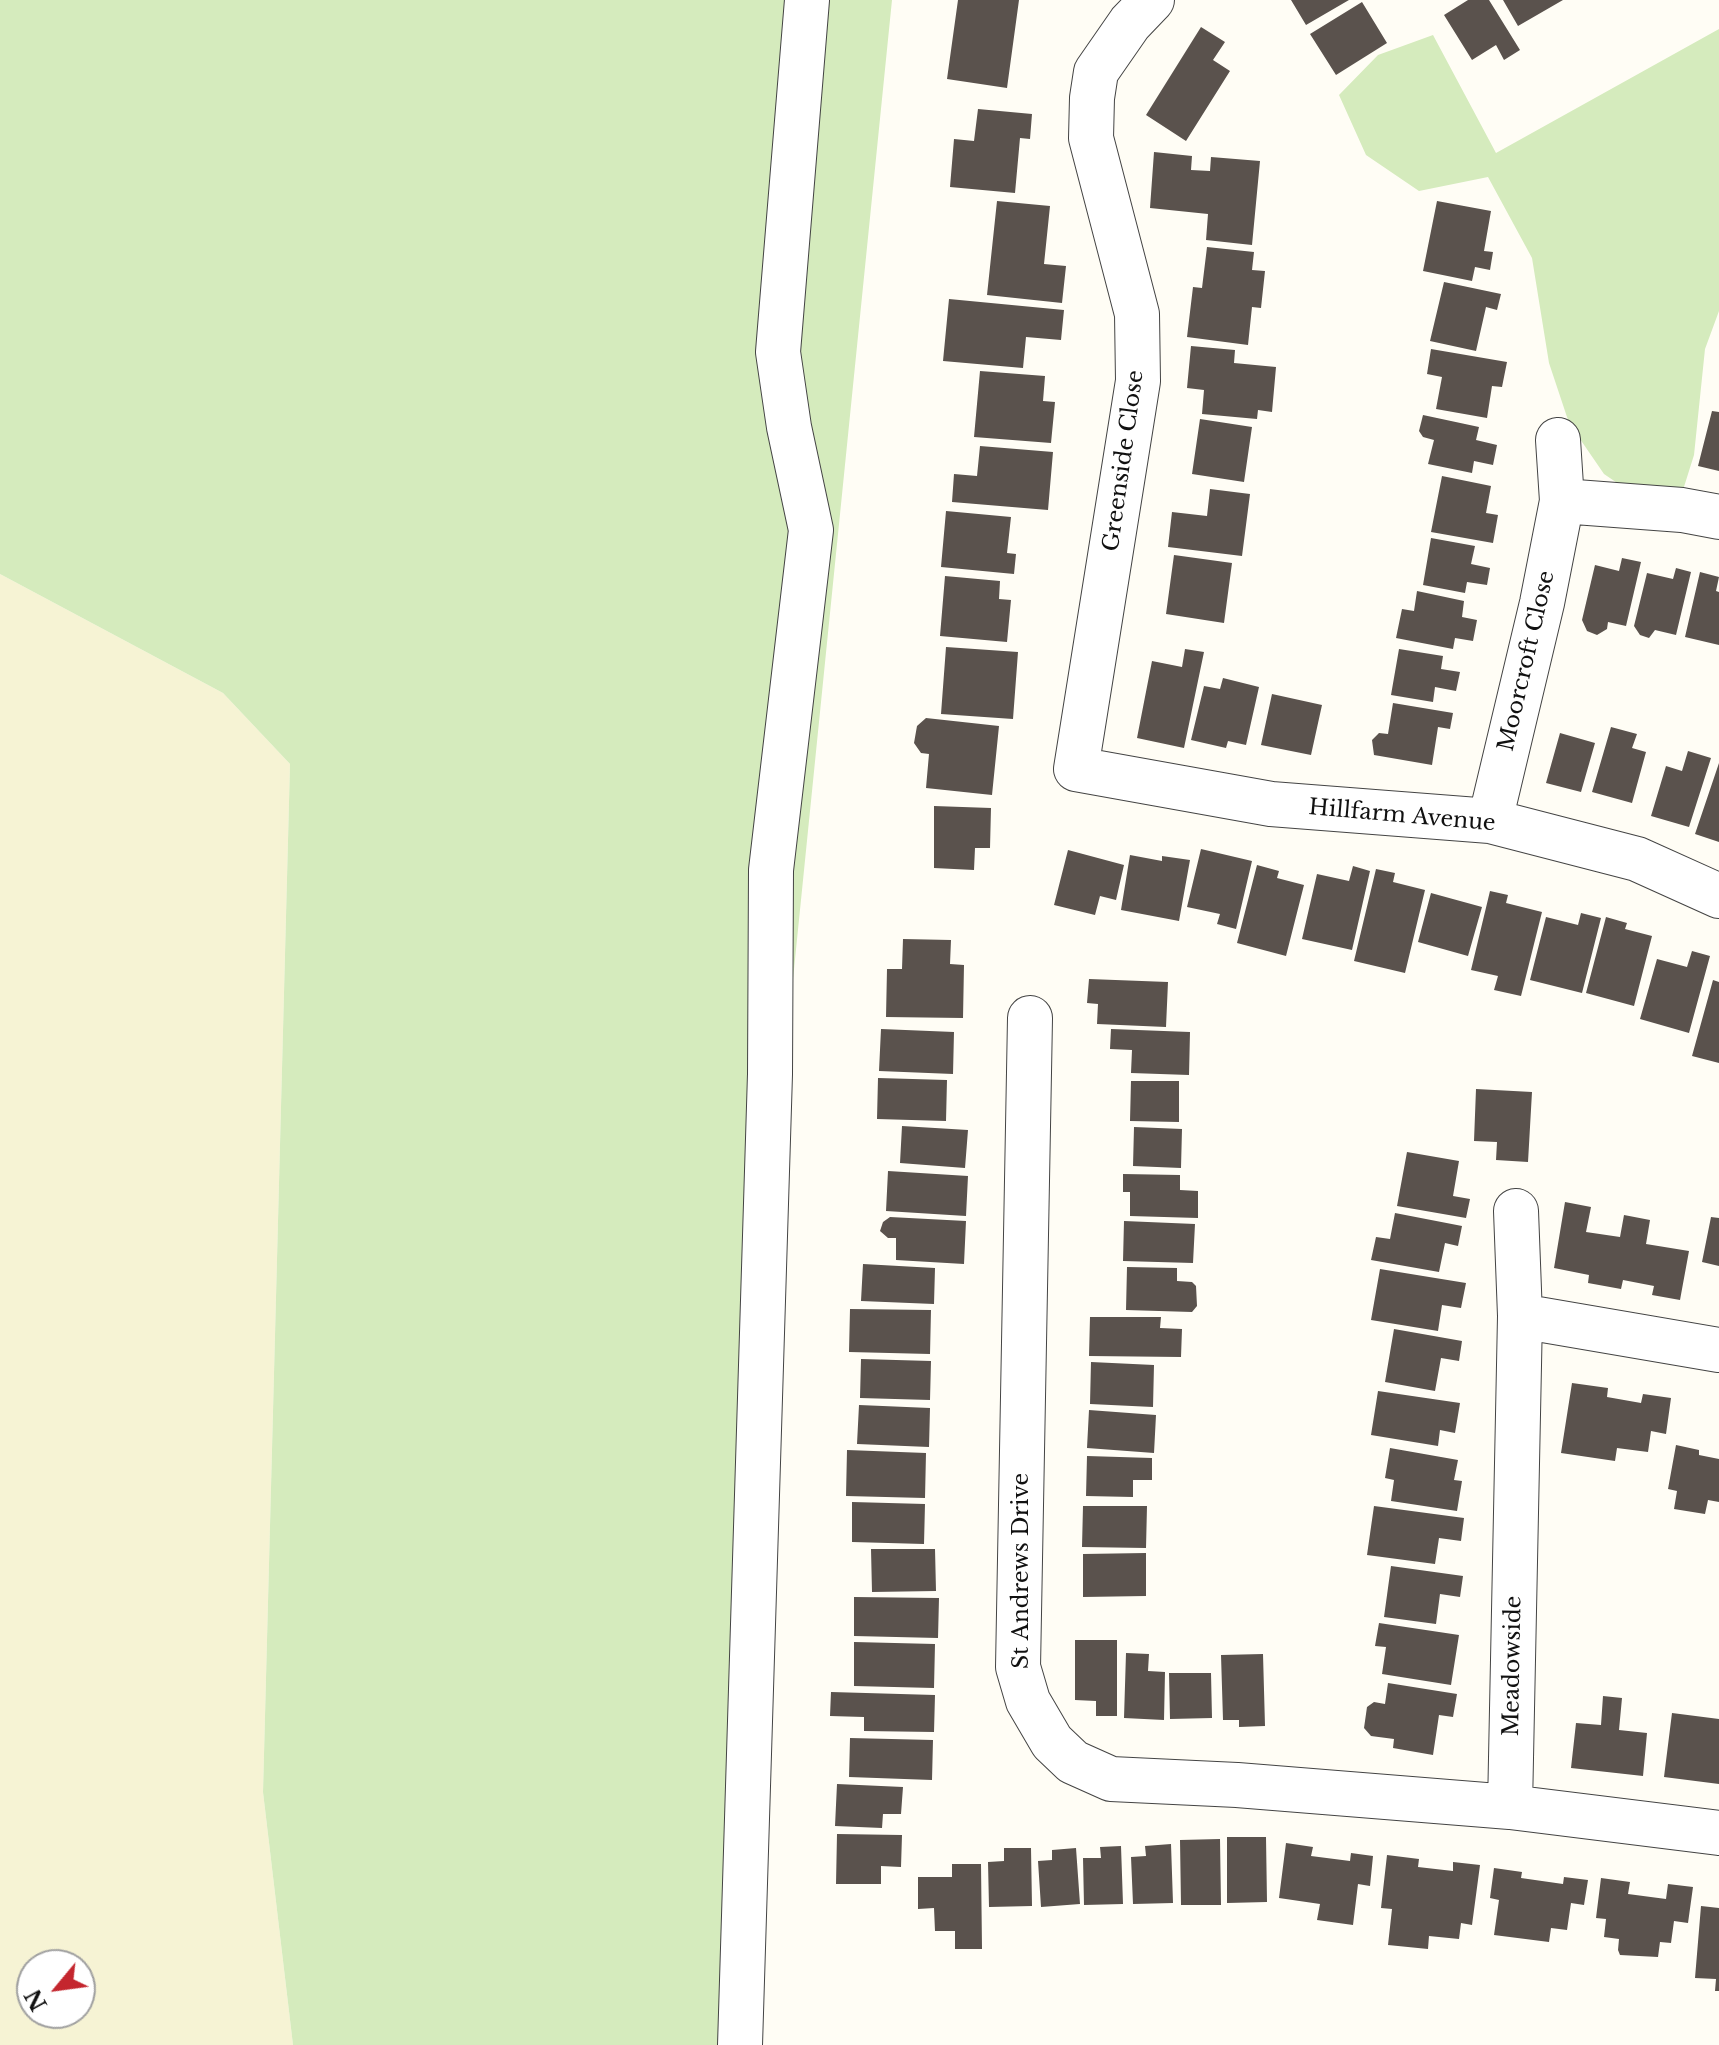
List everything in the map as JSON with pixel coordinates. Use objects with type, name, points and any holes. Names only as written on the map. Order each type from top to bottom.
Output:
[{"type":"street","points":[[740,2045],[769,1090],[771,870],[811,530],[789,427],[778,352],[807,0]]},
{"type":"street","name":"Greenside Close","points":[[1076,769],[1138,381],[1137,314],[1091,138],[1096,72],[1128,8]]},
{"type":"street","name":"Moorcroft Close","points":[[1490,821],[1542,603],[1562,501],[1558,440]]},
{"type":"street","points":[[1562,501],[1682,510],[1719,517]]},
{"type":"street","name":"Hillfarm Avenue","points":[[1076,769],[1271,804],[1490,821],[1637,859],[1719,896]]},
{"type":"street","name":"St Andrews Drive","points":[[1030,1018],[1018,1667],[1028,1701],[1052,1742],[1073,1762],[1111,1779],[1237,1785],[1510,1807]]},
{"type":"street","name":"Meadowside","points":[[1510,1807],[1520,1316],[1516,1211]]},
{"type":"street","points":[[1520,1316],[1719,1350]]},
{"type":"street","points":[[1510,1807],[1719,1833]]},
{"type":"shaded area","points":[[0,574],[223,693],[290,764],[263,1792],[293,2045],[0,2045]]},
{"type":"green space","points":[[0,0],[892,0],[785,1058],[761,2045],[293,2045],[263,1792],[290,764],[223,693],[0,574]]},
{"type":"green space","points":[[1719,29],[1719,311],[1705,349],[1694,455],[1683,490],[1632,493],[1604,474],[1569,423],[1549,363],[1532,258],[1488,177],[1419,191],[1366,155],[1339,95],[1378,55],[1433,35],[1496,153]]},
{"type":"building","points":[[958,0],[1019,0],[1007,88],[947,79]]},
{"type":"building","points":[[1291,0],[1349,0],[1306,25]]},
{"type":"building","points":[[1468,0],[1489,0],[1520,50],[1504,60],[1496,45],[1472,60],[1444,15]]},
{"type":"building","points":[[1503,0],[1563,0],[1518,26]]},
{"type":"building","points":[[1362,2],[1387,43],[1336,75],[1310,34]]},
{"type":"building","points":[[1201,27],[1225,42],[1213,60],[1230,71],[1186,141],[1146,115]]},
{"type":"building","points":[[978,109],[1032,114],[1030,139],[1020,138],[1015,193],[950,187],[954,139],[974,141]]},
{"type":"building","points":[[1154,152],[1192,156],[1191,170],[1210,171],[1211,157],[1260,161],[1252,245],[1206,240],[1208,214],[1150,208]]},
{"type":"building","points":[[997,201],[1050,206],[1044,264],[1066,266],[1062,303],[987,295]]},
{"type":"building","points":[[1437,201],[1491,211],[1484,251],[1493,252],[1490,270],[1475,267],[1472,281],[1423,271]]},
{"type":"building","points":[[1207,247],[1254,252],[1252,270],[1265,271],[1261,308],[1252,307],[1248,345],[1187,337],[1193,287],[1202,288]]},
{"type":"building","points":[[1444,282],[1501,294],[1497,310],[1486,307],[1476,351],[1430,341]]},
{"type":"building","points":[[949,299],[1064,310],[1061,340],[1026,337],[1023,368],[943,361]]},
{"type":"building","points":[[1191,346],[1235,350],[1234,363],[1276,367],[1272,412],[1258,410],[1257,419],[1202,414],[1204,390],[1187,388]]},
{"type":"building","points":[[1431,349],[1507,362],[1502,387],[1492,386],[1487,418],[1436,409],[1442,377],[1427,374]]},
{"type":"building","points":[[980,371],[1045,376],[1043,401],[1055,402],[1051,443],[974,437]]},
{"type":"building","points":[[1712,411],[1719,412],[1719,471],[1698,466]]},
{"type":"building","points":[[1423,415],[1479,427],[1476,440],[1497,445],[1493,465],[1474,461],[1472,473],[1428,464],[1434,440],[1423,437],[1419,431]]},
{"type":"building","points":[[1200,419],[1252,427],[1244,482],[1192,474]]},
{"type":"building","points":[[980,446],[1053,452],[1048,510],[952,502],[954,474],[977,476]]},
{"type":"building","points":[[1442,476],[1491,486],[1486,513],[1498,515],[1493,543],[1431,532]]},
{"type":"building","points":[[1210,489],[1250,494],[1242,556],[1168,547],[1172,512],[1207,516]]},
{"type":"building","points":[[946,511],[1011,517],[1007,553],[1016,554],[1014,574],[941,567]]},
{"type":"building","points":[[1431,538],[1475,546],[1471,564],[1490,568],[1487,585],[1467,582],[1465,593],[1423,585]]},
{"type":"building","points":[[1174,555],[1232,563],[1224,623],[1166,614]]},
{"type":"building","points":[[1622,558],[1641,562],[1626,626],[1608,622],[1607,629],[1597,635],[1587,631],[1582,620],[1595,565],[1619,571]]},
{"type":"building","points":[[1676,568],[1691,572],[1676,635],[1655,630],[1649,638],[1640,635],[1634,626],[1647,573],[1673,579]]},
{"type":"building","points":[[1700,572],[1719,577],[1716,591],[1719,592],[1719,645],[1685,637]]},
{"type":"building","points":[[945,576],[1000,581],[999,599],[1011,600],[1007,642],[940,636]]},
{"type":"building","points":[[1417,591],[1464,601],[1462,617],[1477,620],[1473,641],[1455,638],[1453,649],[1396,638],[1402,609],[1414,611]]},
{"type":"building","points":[[946,647],[1018,652],[1013,719],[941,714]]},
{"type":"building","points":[[1185,649],[1204,652],[1184,748],[1137,738],[1152,661],[1182,667]]},
{"type":"building","points":[[1399,649],[1443,656],[1441,669],[1460,672],[1456,691],[1435,687],[1433,702],[1391,695]]},
{"type":"building","points":[[1223,678],[1259,687],[1246,745],[1228,741],[1226,748],[1191,740],[1204,686],[1220,689]]},
{"type":"building","points":[[1272,694],[1322,705],[1311,755],[1261,745]]},
{"type":"building","points":[[1393,703],[1453,713],[1450,729],[1438,727],[1432,765],[1374,755],[1372,740],[1379,733],[1388,734]]},
{"type":"building","points":[[926,718],[999,726],[992,795],[926,788],[929,754],[921,753],[914,743],[917,726]]},
{"type":"building","points":[[1611,727],[1637,734],[1632,748],[1646,752],[1632,803],[1592,792]]},
{"type":"building","points":[[1560,733],[1595,743],[1581,792],[1546,783]]},
{"type":"building","points":[[1688,751],[1711,758],[1689,827],[1651,816],[1666,766],[1682,771]]},
{"type":"building","points":[[1719,763],[1719,842],[1695,834]]},
{"type":"building","points":[[934,806],[991,808],[990,848],[975,848],[974,870],[934,868]]},
{"type":"building","points":[[1201,849],[1252,861],[1236,929],[1217,924],[1220,914],[1187,907]]},
{"type":"building","points":[[1068,850],[1124,865],[1116,900],[1100,896],[1095,915],[1054,905]]},
{"type":"building","points":[[1130,855],[1162,861],[1162,856],[1190,860],[1179,921],[1121,910]]},
{"type":"building","points":[[1257,865],[1279,871],[1277,878],[1304,885],[1286,956],[1237,943]]},
{"type":"building","points":[[1353,866],[1370,871],[1352,950],[1302,939],[1317,874],[1349,881]]},
{"type":"building","points":[[1376,869],[1395,873],[1393,882],[1425,890],[1405,973],[1354,961]]},
{"type":"building","points":[[1490,891],[1508,895],[1506,903],[1542,912],[1521,996],[1494,990],[1498,976],[1471,970]]},
{"type":"building","points":[[1431,893],[1482,907],[1468,956],[1418,942]]},
{"type":"building","points":[[1581,913],[1601,918],[1582,993],[1530,980],[1546,917],[1578,925]]},
{"type":"building","points":[[1606,917],[1627,923],[1625,929],[1652,936],[1634,1006],[1586,993]]},
{"type":"building","points":[[903,939],[951,940],[950,964],[964,965],[963,1018],[886,1017],[887,969],[902,969]]},
{"type":"building","points":[[1692,951],[1710,956],[1689,1033],[1640,1019],[1657,959],[1687,967]]},
{"type":"building","points":[[1089,979],[1168,982],[1166,1027],[1097,1024],[1098,1004],[1087,1003]]},
{"type":"building","points":[[1713,980],[1719,982],[1719,1063],[1692,1056]]},
{"type":"building","points":[[881,1029],[954,1032],[953,1074],[879,1071]]},
{"type":"building","points":[[1111,1029],[1190,1032],[1189,1075],[1131,1073],[1132,1050],[1110,1049]]},
{"type":"building","points":[[878,1078],[947,1080],[946,1121],[877,1119]]},
{"type":"building","points":[[1131,1081],[1179,1081],[1179,1122],[1130,1121]]},
{"type":"building","points":[[1476,1089],[1532,1092],[1528,1162],[1496,1160],[1497,1142],[1474,1141]]},
{"type":"building","points":[[902,1126],[968,1130],[965,1168],[900,1163]]},
{"type":"building","points":[[1134,1127],[1182,1129],[1181,1168],[1133,1166]]},
{"type":"building","points":[[1407,1152],[1459,1161],[1453,1196],[1470,1199],[1466,1218],[1397,1206]]},
{"type":"building","points":[[888,1171],[968,1176],[966,1216],[886,1211]]},
{"type":"building","points":[[1123,1174],[1180,1175],[1180,1190],[1198,1191],[1198,1218],[1130,1216],[1130,1192],[1123,1192]]},
{"type":"building","points":[[1565,1202],[1591,1207],[1586,1232],[1620,1237],[1624,1215],[1650,1220],[1646,1244],[1689,1251],[1680,1300],[1652,1295],[1654,1286],[1623,1280],[1621,1289],[1588,1283],[1589,1275],[1554,1268]]},
{"type":"building","points":[[1395,1213],[1462,1226],[1458,1246],[1445,1243],[1439,1272],[1371,1260],[1376,1237],[1390,1239]]},
{"type":"building","points":[[890,1217],[966,1221],[964,1264],[896,1260],[896,1238],[888,1238],[880,1231],[883,1222]]},
{"type":"building","points":[[1711,1217],[1719,1218],[1719,1266],[1702,1262]]},
{"type":"building","points":[[1124,1221],[1195,1224],[1193,1263],[1123,1261]]},
{"type":"building","points":[[863,1264],[935,1268],[934,1304],[861,1301]]},
{"type":"building","points":[[1127,1267],[1177,1268],[1177,1281],[1192,1282],[1196,1286],[1197,1306],[1192,1312],[1126,1310]]},
{"type":"building","points":[[1380,1269],[1466,1283],[1461,1308],[1442,1305],[1438,1331],[1371,1320]]},
{"type":"building","points":[[850,1309],[931,1310],[930,1354],[849,1352]]},
{"type":"building","points":[[1090,1317],[1161,1317],[1160,1328],[1182,1329],[1181,1357],[1089,1356]]},
{"type":"building","points":[[1394,1329],[1462,1341],[1459,1361],[1441,1358],[1435,1391],[1385,1382]]},
{"type":"building","points":[[861,1359],[931,1361],[930,1400],[860,1398]]},
{"type":"building","points":[[1091,1362],[1154,1365],[1153,1407],[1090,1404]]},
{"type":"building","points":[[1572,1383],[1608,1388],[1607,1397],[1641,1403],[1643,1394],[1671,1398],[1666,1434],[1651,1431],[1648,1452],[1617,1448],[1615,1461],[1561,1453]]},
{"type":"building","points":[[1378,1391],[1460,1403],[1455,1433],[1440,1430],[1438,1446],[1371,1435]]},
{"type":"building","points":[[859,1405],[930,1408],[929,1447],[857,1444]]},
{"type":"building","points":[[1089,1410],[1156,1415],[1154,1453],[1087,1448]]},
{"type":"building","points":[[1676,1445],[1719,1459],[1719,1502],[1708,1500],[1705,1514],[1674,1509],[1677,1491],[1668,1489]]},
{"type":"building","points":[[1390,1448],[1458,1460],[1454,1480],[1462,1481],[1457,1511],[1391,1501],[1394,1480],[1385,1478]]},
{"type":"building","points":[[847,1450],[926,1453],[925,1498],[846,1496]]},
{"type":"building","points":[[1087,1456],[1152,1458],[1152,1480],[1133,1480],[1133,1497],[1086,1496]]},
{"type":"building","points":[[852,1502],[925,1504],[924,1544],[852,1542]]},
{"type":"building","points":[[1083,1506],[1147,1506],[1146,1548],[1082,1547]]},
{"type":"building","points":[[1374,1506],[1464,1518],[1461,1541],[1439,1538],[1435,1564],[1367,1555]]},
{"type":"building","points":[[871,1549],[935,1549],[936,1591],[872,1592]]},
{"type":"building","points":[[1146,1553],[1146,1596],[1083,1597],[1083,1554]]},
{"type":"building","points":[[1391,1566],[1463,1576],[1460,1597],[1440,1594],[1436,1624],[1384,1617]]},
{"type":"building","points":[[854,1597],[939,1598],[938,1638],[854,1636]]},
{"type":"building","points":[[1379,1623],[1459,1635],[1451,1685],[1382,1674],[1386,1647],[1375,1646]]},
{"type":"building","points":[[1075,1640],[1117,1640],[1117,1716],[1096,1716],[1096,1701],[1075,1700]]},
{"type":"building","points":[[854,1642],[935,1644],[934,1688],[854,1686]]},
{"type":"building","points":[[1126,1653],[1149,1654],[1148,1671],[1165,1672],[1164,1720],[1124,1718]]},
{"type":"building","points":[[1263,1654],[1265,1726],[1239,1727],[1239,1720],[1223,1720],[1221,1655]]},
{"type":"building","points":[[1169,1673],[1211,1673],[1212,1718],[1170,1719]]},
{"type":"building","points":[[1388,1683],[1457,1694],[1453,1717],[1439,1715],[1433,1755],[1393,1748],[1394,1739],[1371,1736],[1364,1728],[1367,1707],[1374,1702],[1385,1704]]},
{"type":"building","points":[[831,1692],[935,1695],[934,1732],[864,1731],[864,1717],[830,1716]]},
{"type":"building","points":[[1603,1696],[1622,1698],[1619,1730],[1647,1733],[1643,1776],[1571,1768],[1576,1723],[1601,1725]]},
{"type":"building","points":[[1672,1713],[1719,1719],[1719,1784],[1664,1777]]},
{"type":"building","points":[[850,1738],[933,1740],[932,1780],[849,1777]]},
{"type":"building","points":[[837,1784],[903,1787],[901,1814],[883,1814],[882,1828],[835,1826]]},
{"type":"building","points":[[837,1834],[902,1835],[901,1867],[881,1866],[881,1884],[836,1884]]},
{"type":"building","points":[[1227,1837],[1266,1837],[1267,1902],[1227,1903]]},
{"type":"building","points":[[1220,1839],[1221,1905],[1181,1905],[1180,1840]]},
{"type":"building","points":[[1286,1843],[1313,1847],[1311,1856],[1350,1861],[1351,1853],[1373,1856],[1370,1886],[1358,1884],[1353,1925],[1317,1920],[1320,1904],[1279,1898]]},
{"type":"building","points":[[1171,1844],[1173,1903],[1133,1904],[1131,1857],[1146,1856],[1145,1846]]},
{"type":"building","points":[[1121,1846],[1123,1904],[1084,1905],[1083,1858],[1101,1858],[1100,1847]]},
{"type":"building","points":[[1004,1848],[1031,1848],[1032,1906],[989,1907],[988,1862],[1004,1861]]},
{"type":"building","points":[[1076,1848],[1080,1904],[1041,1907],[1038,1861],[1052,1860],[1052,1850]]},
{"type":"building","points":[[1387,1855],[1419,1859],[1418,1867],[1453,1871],[1453,1862],[1480,1865],[1472,1925],[1461,1923],[1459,1939],[1429,1936],[1428,1949],[1388,1945],[1392,1909],[1381,1908]]},
{"type":"building","points":[[952,1864],[981,1864],[982,1949],[955,1949],[955,1931],[935,1931],[934,1908],[918,1909],[918,1877],[952,1877]]},
{"type":"building","points":[[1494,1868],[1522,1872],[1521,1878],[1563,1884],[1564,1877],[1588,1880],[1584,1905],[1571,1903],[1567,1930],[1551,1928],[1549,1942],[1494,1935],[1499,1900],[1490,1898]]},
{"type":"building","points":[[1601,1878],[1630,1882],[1628,1894],[1666,1899],[1668,1884],[1693,1887],[1688,1923],[1674,1921],[1671,1943],[1660,1942],[1658,1957],[1620,1955],[1619,1939],[1604,1937],[1606,1919],[1596,1918]]},
{"type":"building","points":[[1701,1906],[1719,1908],[1719,1991],[1715,1991],[1716,1979],[1695,1978]]}]
